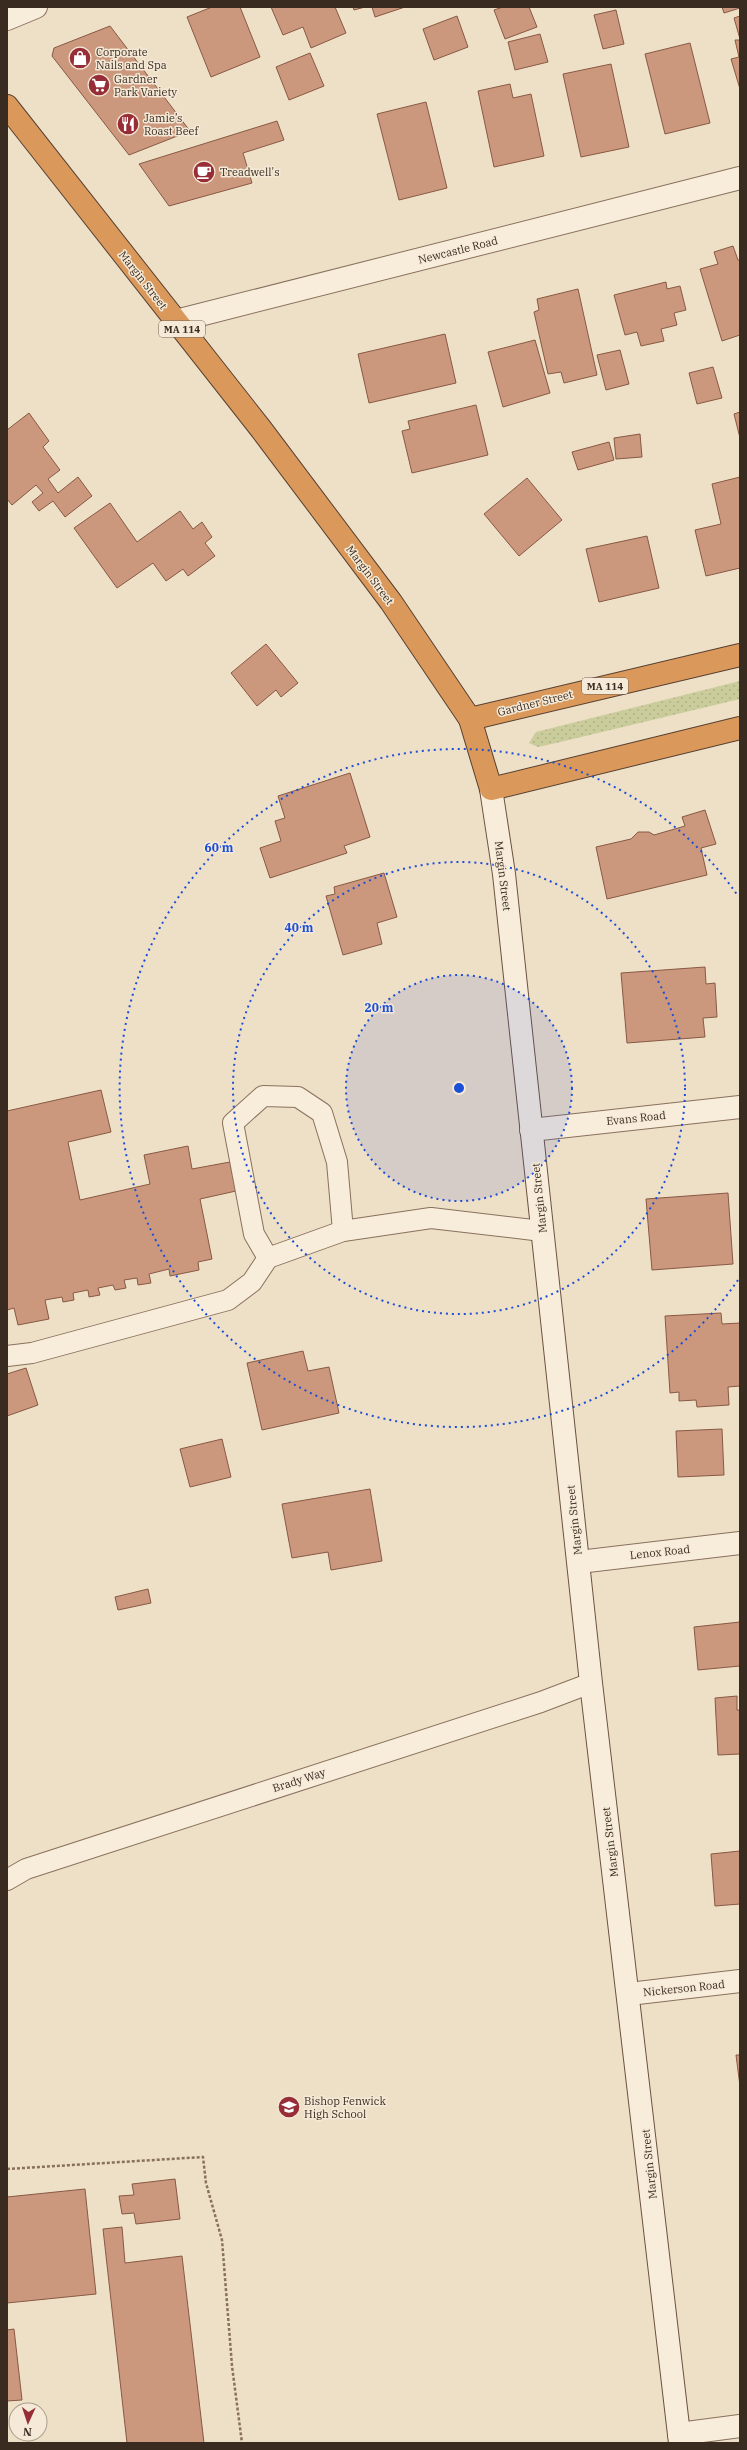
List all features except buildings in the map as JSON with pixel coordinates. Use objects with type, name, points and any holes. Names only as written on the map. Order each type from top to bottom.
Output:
[{"type":"highway","name":"Margin Street","points":[[7,106],[260,429],[391,602],[470,719],[491,788]]},
{"type":"highway","name":"Gardner Street","points":[[470,719],[740,655]]},
{"type":"highway","points":[[491,788],[740,728]]},
{"type":"main road","points":[[7,19],[36,7]]},
{"type":"main road","name":"Newcastle Road","points":[[176,321],[740,178]]},
{"type":"main road","name":"Margin Street","points":[[491,788],[504,874],[591,1683],[679,2438]]},
{"type":"main road","name":"Evans Road","points":[[531,1130],[740,1107]]},
{"type":"main road","name":"Lenox Road","points":[[579,1562],[740,1543]]},
{"type":"main road","name":"Nickerson Road","points":[[628,1994],[740,1981]]},
{"type":"main road","points":[[679,2438],[740,2426]]},
{"type":"lane","points":[[268,1258],[254,1234],[232,1123],[263,1096],[298,1097],[322,1113],[337,1162],[343,1231]]},
{"type":"lane","points":[[7,1356],[32,1353],[228,1300],[252,1282],[268,1258],[343,1231],[431,1218],[542,1231]]},
{"type":"lane","name":"Brady Way","points":[[7,1880],[26,1869],[542,1702],[591,1683]]},
{"type":"path","points":[[7,2169],[202,2157],[206,2183],[222,2240],[232,2366],[242,2443]]},
{"type":"green space","points":[[740,681],[740,699],[538,747],[529,743],[536,732]]},
{"type":"place","name":"Corporate Nails and Spa","points":[[80,58]]},
{"type":"place","name":"Gardner Park Variety","points":[[99,85]]},
{"type":"place","name":"Jamie’s Roast Beef","points":[[128,124]]},
{"type":"place","name":"Treadwell's","points":[[204,172]]},
{"type":"place","name":"Bishop Fenwick High School","points":[[289,2107]]}]
